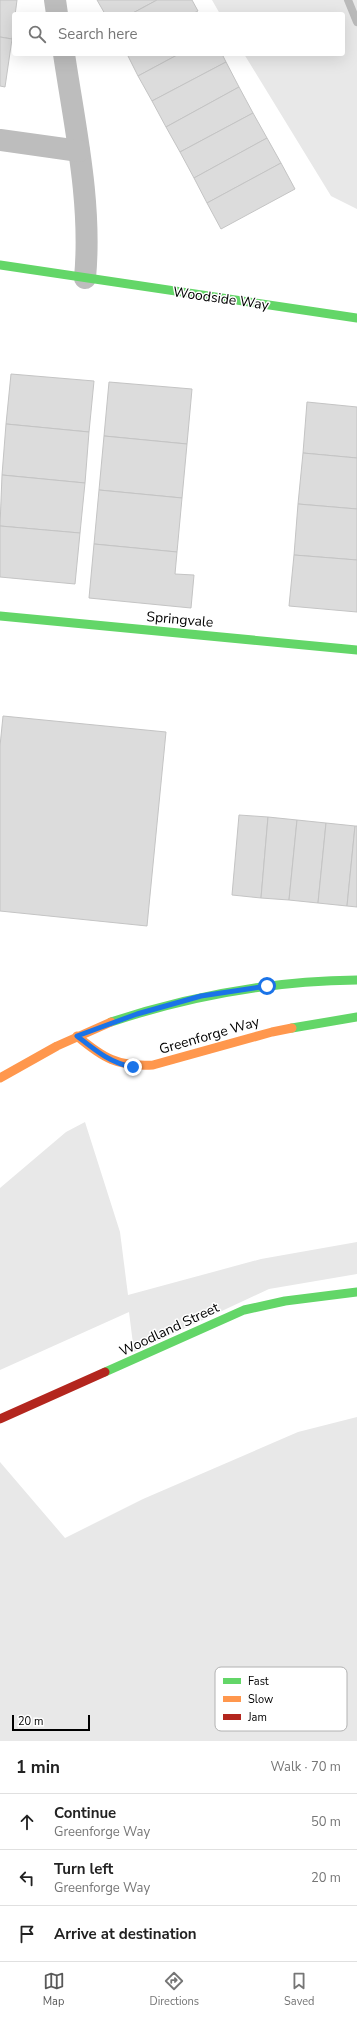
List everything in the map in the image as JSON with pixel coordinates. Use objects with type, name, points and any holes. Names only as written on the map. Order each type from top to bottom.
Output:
[{"type":"street","points":[[55,0],[57,12]]},
{"type":"street","points":[[64,56],[79,151],[88,228],[85,278]]},
{"type":"street","points":[[0,140],[79,151]]},
{"type":"street","name":"Woodside Way","points":[[0,265],[357,318]]},
{"type":"street","name":"Springvale","points":[[0,616],[357,650]]},
{"type":"street","points":[[0,1078],[34,1058],[77,1036],[137,1014],[201,996],[267,986],[357,980]]},
{"type":"street","name":"Greenforge Way","points":[[77,1036],[103,1056],[119,1065],[133,1067],[153,1065],[272,1032],[357,1016]]},
{"type":"street","name":"Woodland Street","points":[[0,1419],[244,1310],[284,1301],[357,1292]]},
{"type":"shaded area","points":[[212,0],[357,0],[357,209],[331,196],[245,56],[345,56],[345,12],[219,12]]},
{"type":"shaded area","points":[[85,1122],[120,1232],[128,1295],[261,1259],[357,1242],[357,1274],[269,1289],[134,1352],[129,1312],[0,1370],[0,1188],[66,1132]]},
{"type":"shaded area","points":[[357,1417],[357,1741],[0,1741],[0,1462],[65,1538],[143,1499],[298,1432]]},
{"type":"building","points":[[0,0],[17,0],[15,12],[12,12],[12,39],[0,37]]},
{"type":"building","points":[[97,0],[157,0],[135,12],[104,12]]},
{"type":"building","points":[[157,0],[192,0],[198,11],[196,12],[135,12]]},
{"type":"building","points":[[0,37],[12,39],[5,87],[0,86]]},
{"type":"building","points":[[128,56],[175,56],[138,76]]},
{"type":"building","points":[[175,56],[223,56],[226,62],[152,101],[138,76]]},
{"type":"building","points":[[226,62],[239,87],[166,127],[152,101]]},
{"type":"building","points":[[239,87],[253,113],[180,152],[166,127]]},
{"type":"building","points":[[253,113],[267,138],[194,178],[180,152]]},
{"type":"building","points":[[267,138],[281,163],[207,203],[194,178]]},
{"type":"building","points":[[281,163],[295,189],[221,229],[207,203]]},
{"type":"building","points":[[11,374],[94,381],[89,432],[6,424]]},
{"type":"building","points":[[109,382],[192,389],[187,444],[104,436]]},
{"type":"building","points":[[307,402],[357,407],[357,458],[303,453]]},
{"type":"building","points":[[6,424],[89,432],[85,483],[2,475]]},
{"type":"building","points":[[104,436],[187,444],[182,498],[99,490]]},
{"type":"building","points":[[303,453],[357,458],[357,509],[298,504]]},
{"type":"building","points":[[2,475],[85,483],[80,533],[0,526]]},
{"type":"building","points":[[99,490],[182,498],[177,552],[94,544]]},
{"type":"building","points":[[298,504],[357,509],[357,560],[294,555]]},
{"type":"building","points":[[0,526],[80,533],[75,584],[0,577]]},
{"type":"building","points":[[94,544],[177,552],[175,574],[194,575],[191,608],[89,598]]},
{"type":"building","points":[[294,555],[357,560],[357,612],[289,606]]},
{"type":"building","points":[[3,716],[166,732],[147,926],[0,911],[0,746]]},
{"type":"building","points":[[239,815],[268,817],[261,898],[232,895]]},
{"type":"building","points":[[268,817],[297,820],[289,900],[261,898]]},
{"type":"building","points":[[297,820],[326,823],[318,903],[289,900]]},
{"type":"building","points":[[326,823],[355,826],[347,906],[318,903]]},
{"type":"building","points":[[355,826],[357,826],[357,907],[347,906]]},
{"type":"waterway","points":[[348,0],[357,22]]},
{"type":"traffic: fast","points":[[0,265],[357,318]]},
{"type":"traffic: fast","points":[[0,616],[357,650]]},
{"type":"traffic: fast","points":[[111,1022],[172,1004],[232,991],[294,983],[357,980]]},
{"type":"traffic: fast","points":[[292,1028],[357,1017]]},
{"type":"traffic: fast","points":[[105,1372],[244,1310],[285,1301],[357,1292]]},
{"type":"traffic: slow","points":[[0,1078],[57,1046],[111,1022]]},
{"type":"traffic: slow","points":[[77,1036],[95,1050],[112,1060],[120,1063],[153,1065],[272,1032],[292,1028]]},
{"type":"traffic: jam","points":[[0,1419],[105,1372]]},
{"type":"route","points":[[133,1067],[119,1065],[103,1056],[77,1036],[137,1014],[201,996],[267,986]]}]
